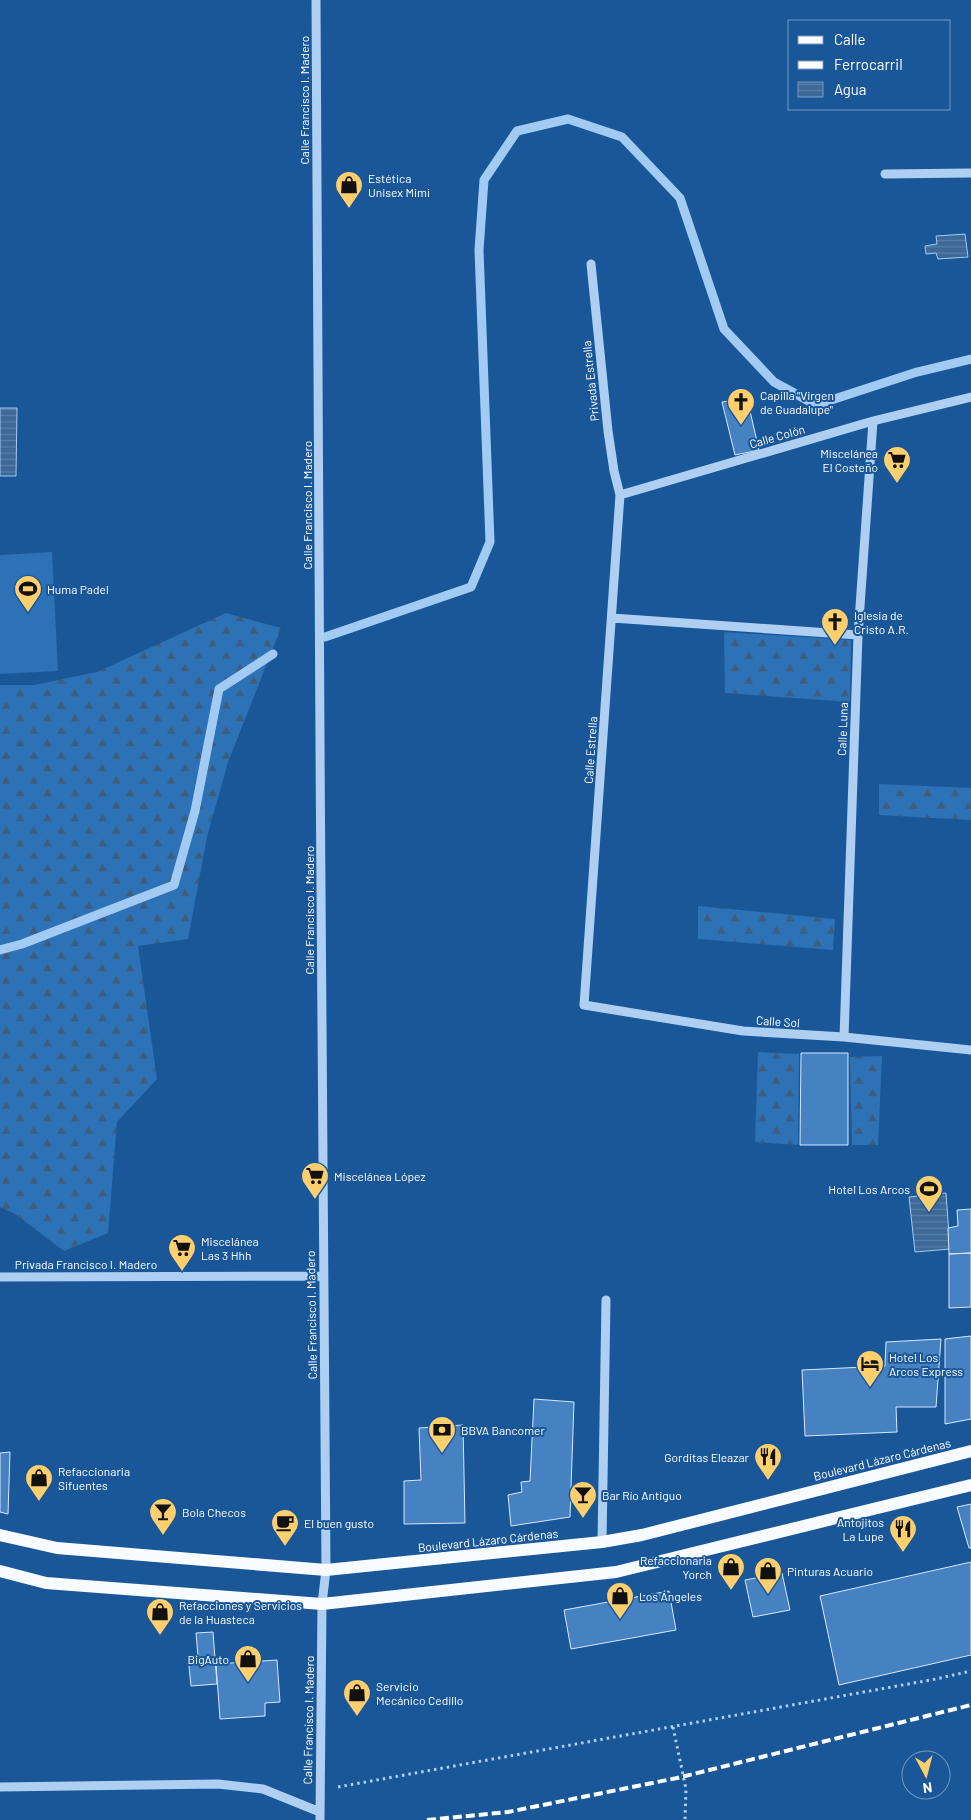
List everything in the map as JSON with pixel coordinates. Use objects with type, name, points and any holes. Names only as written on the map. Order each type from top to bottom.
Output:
[{"type":"main road","name":"Boulevard Lázaro Cárdenas","points":[[0,1535],[57,1548],[326,1570],[602,1542],[651,1533],[971,1451]]},
{"type":"main road","points":[[0,1572],[46,1583],[322,1604],[616,1572],[971,1485]]},
{"type":"street","name":"Calle Francisco I. Madero","points":[[316,0],[326,1570],[322,1604],[320,1816]]},
{"type":"street","points":[[885,174],[971,173]]},
{"type":"street","name":"Privada Estrella","points":[[591,264],[608,430],[614,471],[620,495]]},
{"type":"street","name":"Calle Colón","points":[[620,495],[873,422],[971,397]]},
{"type":"street","name":"Calle Luna","points":[[844,1037],[858,635],[873,422]]},
{"type":"street","name":"Calle Estrella","points":[[584,1006],[620,495]]},
{"type":"street","points":[[612,618],[858,635]]},
{"type":"street","name":"Calle Sol","points":[[584,1006],[743,1031],[844,1037],[971,1050]]},
{"type":"street","name":"Privada Francisco I. Madero","points":[[0,1277],[323,1276]]},
{"type":"street","points":[[602,1542],[606,1300]]},
{"type":"street","points":[[0,1787],[218,1784],[263,1789],[320,1816]]},
{"type":"path","points":[[320,1790],[936,1679],[971,1671]]},
{"type":"path","points":[[673,1727],[686,1789],[685,1820]]},
{"type":"green space","name":"Huma Padel","points":[[52,552],[58,671],[0,674],[0,555]]},
{"type":"green space","points":[[226,613],[281,628],[228,762],[207,837],[188,939],[138,946],[157,1079],[117,1122],[108,1233],[64,1251],[15,1214],[0,1207],[0,685],[34,685],[97,672]]},
{"type":"green space","points":[[724,632],[851,640],[850,702],[725,693]]},
{"type":"green space","points":[[879,784],[971,788],[971,820],[879,815]]},
{"type":"green space","points":[[698,906],[835,919],[833,950],[698,939]]},
{"type":"green space","points":[[758,1052],[799,1054],[798,1145],[755,1142]]},
{"type":"green space","points":[[882,1056],[878,1145],[852,1145],[850,1057]]},
{"type":"water","points":[[965,234],[968,257],[938,259],[936,253],[926,254],[925,246],[937,244],[936,236]]},
{"type":"water","points":[[0,408],[17,408],[16,476],[0,476]]},
{"type":"water","name":"Hotel Los Arcos","points":[[946,1193],[950,1249],[915,1252],[909,1197]]},
{"type":"building","points":[[747,398],[759,450],[735,455],[722,402]]},
{"type":"building","points":[[801,1053],[848,1053],[848,1145],[800,1145]]},
{"type":"building","points":[[971,1209],[971,1253],[949,1254],[948,1228],[958,1226],[957,1210]]},
{"type":"building","points":[[971,1253],[971,1307],[949,1308],[949,1254]]},
{"type":"building","points":[[971,1336],[971,1419],[945,1424],[945,1339]]},
{"type":"building","name":"Hotel Los Arcos Express","points":[[941,1339],[936,1407],[896,1407],[897,1432],[805,1436],[802,1370],[885,1366],[886,1342]]},
{"type":"building","points":[[534,1399],[574,1402],[570,1517],[511,1526],[508,1495],[522,1492],[521,1482],[530,1481]]},
{"type":"building","name":"BBVA Bancomer","points":[[463,1425],[465,1523],[404,1524],[404,1481],[421,1480],[419,1428]]},
{"type":"building","points":[[10,1452],[8,1514],[0,1512],[0,1453]]},
{"type":"building","points":[[971,1504],[971,1548],[969,1548],[957,1507]]},
{"type":"building","points":[[971,1562],[971,1655],[839,1685],[820,1596]]},
{"type":"building","name":"Pinturas Acuario","points":[[782,1573],[790,1610],[753,1617],[745,1580]]},
{"type":"building","name":"Los Ángeles","points":[[669,1591],[676,1630],[571,1649],[564,1610]]},
{"type":"building","points":[[213,1632],[217,1684],[191,1686],[188,1656],[198,1656],[196,1633]]},
{"type":"building","name":"BigAuto","points":[[277,1660],[280,1702],[265,1703],[265,1716],[220,1719],[216,1664]]},
{"type":"waterway","points":[[325,637],[471,587],[490,542],[479,250],[484,180],[517,131],[568,119],[622,137],[680,198],[724,329],[774,382],[816,405],[917,372],[971,359]]},
{"type":"waterway","points":[[0,950],[22,944],[174,885],[195,811],[219,689],[273,654]]},
{"type":"railway","points":[[427,1820],[508,1812],[677,1778],[971,1705]]},
{"type":"place","name":"Estética Unisex Mimi","points":[[349,209]]},
{"type":"place","name":"Capilla \"Virgen de Guadalupe\"","points":[[741,426]]},
{"type":"place","name":"Miscelánea El Costeño","points":[[897,484]]},
{"type":"place","name":"Huma Padel","points":[[28,613]]},
{"type":"place","name":"Iglesia de Cristo A.R.","points":[[835,646]]},
{"type":"place","name":"Miscelánea López","points":[[315,1200]]},
{"type":"place","name":"Hotel Los Arcos","points":[[929,1213]]},
{"type":"place","name":"Miscelánea Las 3 Hhh","points":[[182,1272]]},
{"type":"place","name":"Hotel Los Arcos Express","points":[[870,1388]]},
{"type":"place","name":"BBVA Bancomer","points":[[442,1454]]},
{"type":"place","name":"Gorditas Eleazar","points":[[768,1481]]},
{"type":"place","name":"Refaccionaria Sifuentes","points":[[39,1502]]},
{"type":"place","name":"Bar Río Antiguo","points":[[583,1519]]},
{"type":"place","name":"Bola Checos","points":[[163,1536]]},
{"type":"place","name":"El buen gusto","points":[[285,1547]]},
{"type":"place","name":"Antojitos La Lupe","points":[[903,1553]]},
{"type":"place","name":"Refaccionaria Yorch","points":[[731,1591]]},
{"type":"place","name":"Pinturas Acuario","points":[[768,1595]]},
{"type":"place","name":"Los Ángeles","points":[[620,1620]]},
{"type":"place","name":"Refacciones y Servicios de la Huasteca","points":[[160,1636]]},
{"type":"place","name":"BigAuto","points":[[248,1683]]},
{"type":"place","name":"Servicio Mecánico Cedillo","points":[[357,1717]]}]
